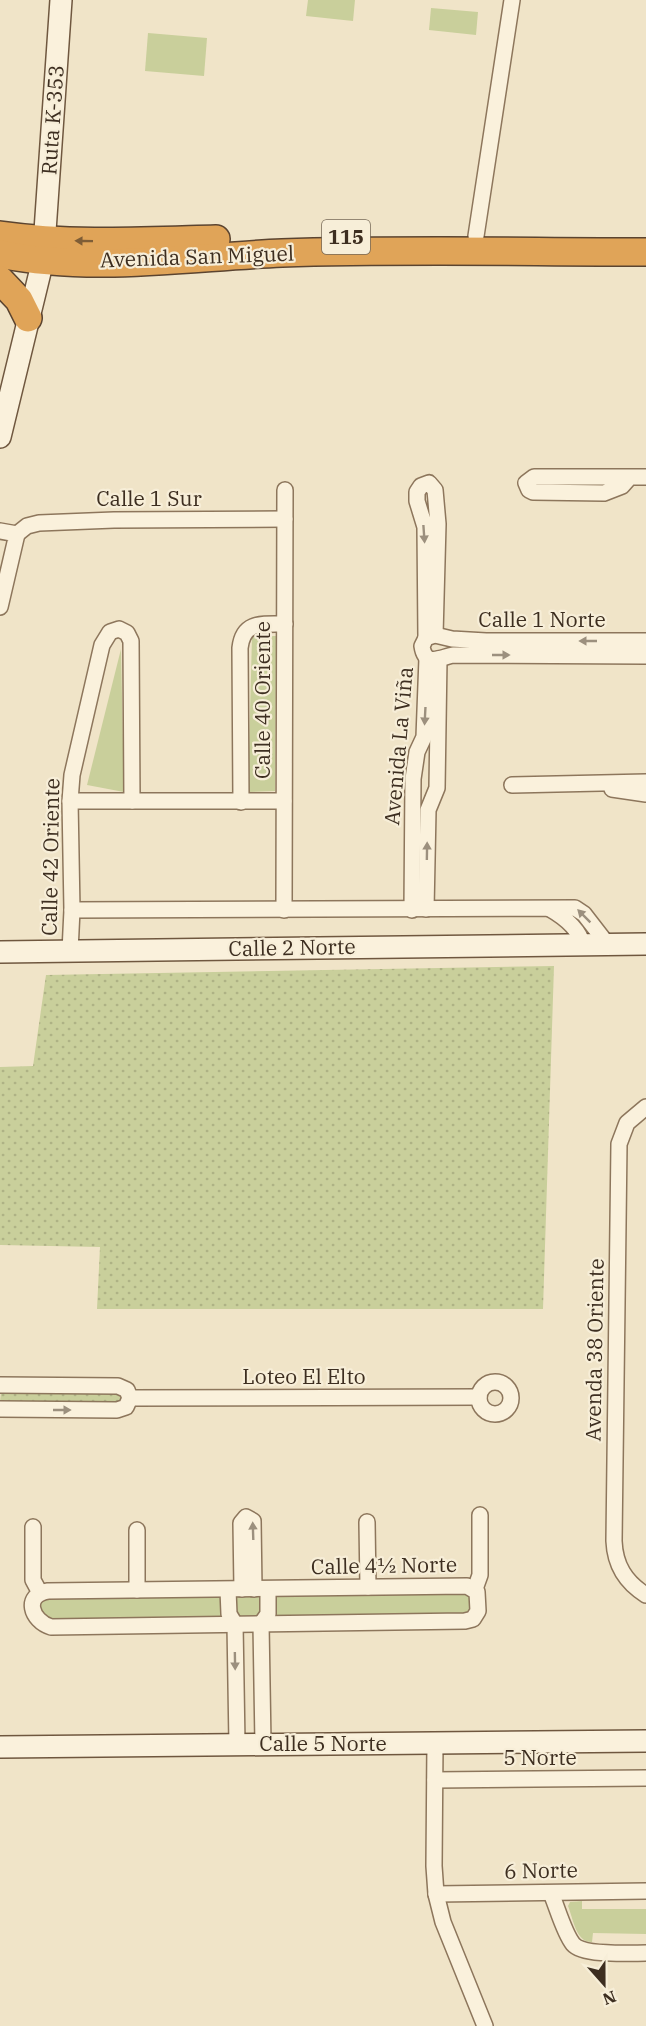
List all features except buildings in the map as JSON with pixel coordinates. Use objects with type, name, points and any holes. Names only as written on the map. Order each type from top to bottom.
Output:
[{"type":"highway","name":"Avenida San Miguel","points":[[0,235],[44,250],[115,261],[370,252],[646,252]]},
{"type":"highway","name":"Avenida San Miguel","points":[[0,254],[121,242],[311,237],[646,236]]},
{"type":"highway","points":[[0,280],[20,300],[28,318]]},
{"type":"street","name":"Ruta K-353","points":[[0,437],[44,250],[61,0]]},
{"type":"street","points":[[476,236],[512,0]]},
{"type":"street","points":[[630,477],[622,486],[604,493],[533,492],[529,490],[526,483],[534,477],[630,477],[646,477]]},
{"type":"street","name":"Avenida La Viña","points":[[429,483],[435,490],[438,524],[433,636],[424,527],[417,496],[421,486],[429,483]]},
{"type":"street","name":"Calle 40 Oriente","points":[[284,910],[285,490]]},
{"type":"street","name":"Calle 1 Sur","points":[[17,534],[27,526],[50,522],[285,519]]},
{"type":"street","points":[[0,531],[17,534],[0,607]]},
{"type":"street","points":[[241,802],[240,648],[242,636],[256,625],[285,624]]},
{"type":"street","name":"Calle 42 Oriente","points":[[70,951],[72,775],[102,645],[110,632],[115,630],[123,630],[131,641],[132,801]]},
{"type":"street","points":[[433,636],[443,639],[447,648],[436,658],[424,654],[422,646],[433,636]]},
{"type":"street","name":"Calle 1 Norte","points":[[433,636],[486,641],[646,641]]},
{"type":"street","name":"Calle 1 Norte","points":[[436,658],[483,655],[646,656]]},
{"type":"street","name":"Avenida La Viña","points":[[419,910],[427,820],[430,802],[437,788],[436,658]]},
{"type":"street","name":"Avenida La Viña","points":[[419,910],[413,779],[417,752],[424,737],[436,658]]},
{"type":"street","points":[[512,785],[646,782]]},
{"type":"street","points":[[601,783],[613,790],[646,794]]},
{"type":"street","points":[[70,801],[284,801]]},
{"type":"street","name":"Calle 2 Norte","points":[[72,910],[575,908],[584,914],[608,945]]},
{"type":"street","points":[[550,909],[569,922],[583,945]]},
{"type":"street","name":"Calle 2 Norte","points":[[0,952],[646,944]]},
{"type":"street","name":"Avenda 38 Oriente","points":[[646,1107],[633,1116],[623,1130],[619,1151],[614,1540],[614,1550],[620,1568],[630,1584],[646,1595]]},
{"type":"street","name":"Loteo El Elto","points":[[0,1385],[118,1386],[127,1390],[130,1398],[126,1407],[117,1410],[0,1409]]},
{"type":"street","name":"Loteo El Elto","points":[[130,1398],[479,1397]]},
{"type":"street","points":[[475,1589],[480,1575],[480,1515]]},
{"type":"street","points":[[367,1522],[368,1587]]},
{"type":"street","points":[[33,1527],[33,1580],[40,1593]]},
{"type":"street","points":[[137,1530],[137,1590]]},
{"type":"street","name":"Calle 4½ Norte","points":[[467,1586],[475,1589],[478,1594],[478,1611],[476,1616],[469,1621],[51,1627],[40,1622],[33,1612],[33,1602],[40,1593],[48,1591],[467,1586]]},
{"type":"street","points":[[237,1744],[235,1624],[229,1614],[248,1589],[268,1614],[261,1624],[263,1744]]},
{"type":"street","name":"Calle 5 Norte","points":[[0,1747],[646,1741]]},
{"type":"street","points":[[435,1743],[436,1894],[443,1922],[485,2026]]},
{"type":"street","name":"5 Norte","points":[[435,1780],[646,1778]]},
{"type":"street","name":"6 Norte","points":[[436,1894],[646,1891]]},
{"type":"street","points":[[551,1893],[571,1940],[578,1948],[588,1951],[646,1953]]},
{"type":"green space","points":[[308,0],[355,0],[353,21],[306,16]]},
{"type":"green space","points":[[431,8],[478,12],[476,35],[429,30]]},
{"type":"green space","points":[[148,33],[207,38],[204,76],[145,71]]},
{"type":"green space","points":[[252,636],[276,636],[275,791],[248,792]]},
{"type":"green space","points":[[121,649],[124,792],[87,785]]},
{"type":"green space","points":[[554,966],[543,1309],[97,1309],[100,1247],[0,1245],[0,1067],[33,1066],[46,975]]},
{"type":"green space","points":[[1,1392],[117,1393],[122,1397],[120,1403],[0,1402]]},
{"type":"green space","points":[[464,1593],[473,1599],[470,1614],[58,1622],[41,1617],[39,1603],[44,1597]]},
{"type":"green space","points":[[582,1901],[582,1909],[646,1909],[646,1934],[593,1933],[592,1942],[587,1941],[576,1929],[568,1906],[570,1902]]}]
